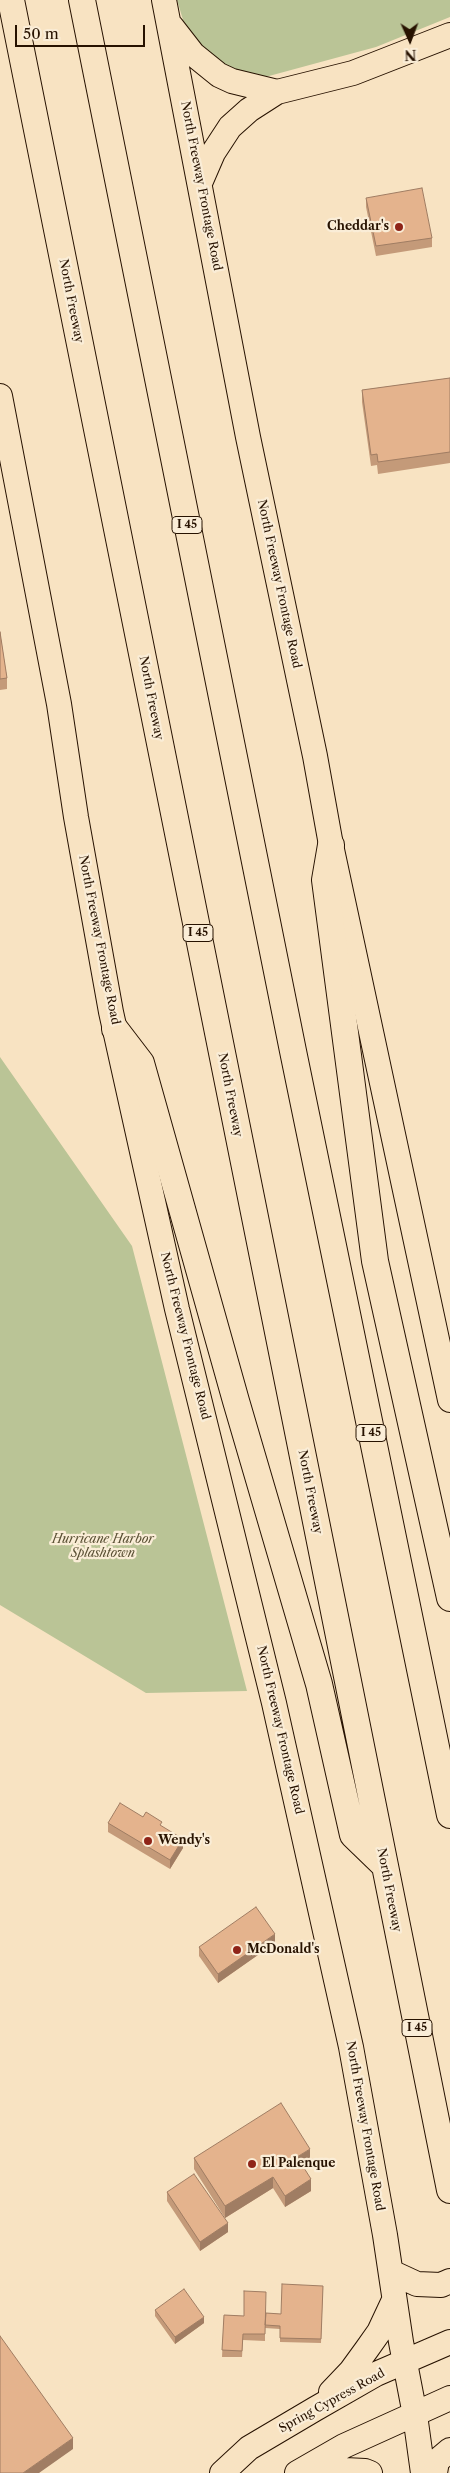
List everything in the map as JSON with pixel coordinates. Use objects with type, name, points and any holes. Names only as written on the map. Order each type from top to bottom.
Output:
[{"type":"highway","name":"North Freeway","points":[[11,0],[450,2190]]},
{"type":"highway","name":"I 45","points":[[82,0],[293,1051],[450,1815]]},
{"type":"highway","points":[[332,845],[325,880],[375,1261],[450,1598]]},
{"type":"highway","points":[[115,1029],[141,1064],[236,1401],[319,1684],[353,1835],[384,1865]]},
{"type":"main road","name":"North Freeway Frontage Road","points":[[164,0],[250,447],[450,1400]]},
{"type":"main road","points":[[169,23],[193,54],[219,75],[232,81],[276,92]]},
{"type":"main road","points":[[200,183],[213,153],[230,127],[249,110],[276,92],[353,72],[450,35]]},
{"type":"main road","name":"North Freeway Frontage Road","points":[[0,396],[59,704],[77,826],[115,1029],[178,1309],[274,1703],[350,2047],[391,2272],[404,2362]]},
{"type":"main road","points":[[391,2272],[417,2284],[441,2285],[450,2281]]},
{"type":"main road","points":[[315,2409],[351,2371],[367,2350],[379,2332],[394,2300]]},
{"type":"main road","name":"Spring Cypress Road","points":[[222,2473],[249,2448],[315,2409],[376,2374],[450,2342]]},
{"type":"main road","points":[[404,2362],[415,2415],[422,2473]]},
{"type":"main road","points":[[297,2473],[344,2446],[450,2398]]},
{"type":"main road","points":[[435,2473],[437,2462],[450,2450]]},
{"type":"main road","points":[[333,2473],[345,2470],[370,2473]]},
{"type":"green space","points":[[177,0],[450,0],[450,17],[376,47],[269,76],[247,77],[205,57],[187,33]]},
{"type":"green space","name":"Hurricane Harbor Splashtown","points":[[0,1057],[132,1246],[247,1691],[146,1693],[0,1605]]},
{"type":"building","name":"Cheddar's","points":[[422,188],[432,238],[376,246],[366,198]]},
{"type":"building","points":[[450,378],[450,452],[378,462],[377,454],[371,455],[362,390]]},
{"type":"building","points":[[0,632],[7,678],[0,679]]},
{"type":"building","name":"Wendy's","points":[[120,1803],[143,1817],[146,1812],[162,1822],[160,1825],[183,1839],[170,1860],[108,1823]]},
{"type":"building","name":"McDonald's","points":[[256,1907],[275,1934],[218,1974],[199,1947]]},
{"type":"building","name":"El Palenque","points":[[281,2103],[310,2149],[297,2157],[311,2179],[285,2196],[273,2177],[225,2206],[194,2158]]},
{"type":"building","points":[[194,2174],[228,2223],[200,2242],[167,2192]]},
{"type":"building","points":[[282,2284],[323,2286],[321,2339],[280,2338],[280,2326],[265,2325],[266,2313],[281,2314]]},
{"type":"building","points":[[184,2289],[204,2317],[175,2337],[155,2310]]},
{"type":"building","points":[[244,2291],[266,2292],[265,2334],[243,2334],[242,2351],[222,2350],[224,2315],[244,2316]]},
{"type":"building","points":[[0,2336],[73,2438],[23,2473],[0,2473]]},
{"type":"place","name":"Cheddar's","points":[[399,227]]},
{"type":"place","name":"Wendy's","points":[[148,1841]]},
{"type":"place","name":"McDonald's","points":[[237,1950]]},
{"type":"place","name":"El Palenque","points":[[252,2164]]}]
